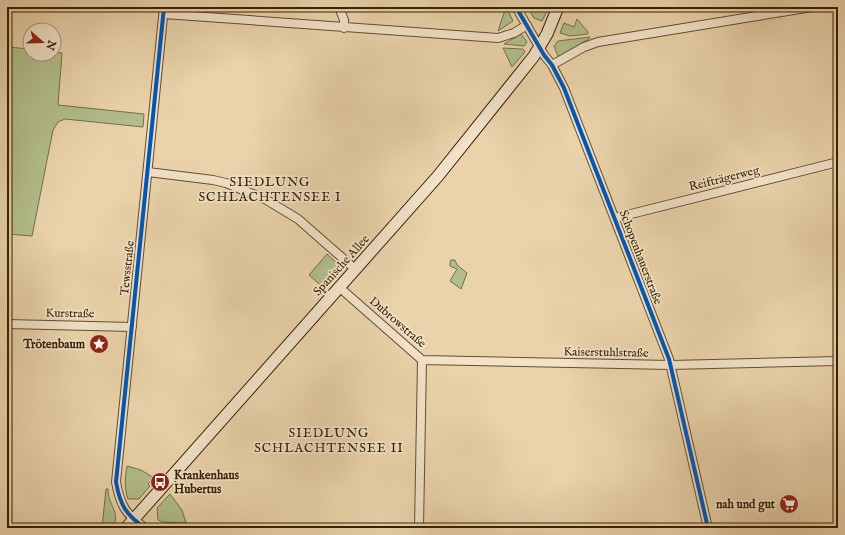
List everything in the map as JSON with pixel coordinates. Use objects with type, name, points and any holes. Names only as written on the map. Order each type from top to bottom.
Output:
[{"type":"main road","name":"Spanische Allee","points":[[126,528],[438,176],[534,56],[547,34],[558,7]]},
{"type":"street","points":[[339,7],[344,20],[344,28]]},
{"type":"street","name":"Schopenhauerstraße","points":[[516,7],[564,88],[671,365],[708,528]]},
{"type":"street","points":[[552,66],[584,47],[598,42],[812,7]]},
{"type":"street","points":[[164,10],[344,28],[498,38],[514,33],[527,25]]},
{"type":"street","name":"Tewsstraße","points":[[145,528],[124,509],[116,482],[164,10]]},
{"type":"street","name":"Reifträgerweg","points":[[615,218],[838,162]]},
{"type":"street","points":[[148,172],[226,183],[265,199],[298,219],[355,269]]},
{"type":"street","name":"Dubrowstraße","points":[[339,287],[422,360],[419,528]]},
{"type":"street","name":"Kurstraße","points":[[7,324],[132,327]]},
{"type":"street","name":"Kaiserstuhlstraße","points":[[422,360],[671,365],[838,361]]},
{"type":"green space","points":[[506,7],[513,21],[498,31]]},
{"type":"green space","points":[[527,7],[549,7],[542,21],[534,18]]},
{"type":"green space","points":[[577,19],[588,34],[570,36],[560,33],[564,23],[574,27]]},
{"type":"green space","points":[[521,34],[527,42],[524,46],[504,44]]},
{"type":"green space","points":[[590,37],[560,57],[558,56],[554,46],[558,41]]},
{"type":"green space","points":[[7,47],[22,48],[22,62],[61,62],[58,105],[144,114],[143,127],[65,119],[58,122],[53,130],[32,236],[7,234]]},
{"type":"green space","points":[[503,48],[523,49],[525,52],[512,67]]},
{"type":"green space","points":[[327,254],[343,269],[325,289],[309,275]]},
{"type":"green space","points":[[451,260],[455,260],[457,265],[467,273],[461,289],[450,281],[457,269],[450,266]]},
{"type":"green space","points":[[127,466],[141,470],[154,478],[148,484],[150,486],[139,499],[128,499],[125,483]]},
{"type":"green space","points":[[106,489],[108,489],[109,498],[116,516],[115,522],[111,528],[102,528]]},
{"type":"green space","points":[[170,494],[182,510],[186,523],[163,522],[158,520],[157,508]]},
{"type":"cycle path","points":[[145,528],[133,519],[125,509],[116,482],[164,7]]},
{"type":"cycle path","points":[[516,7],[544,55],[552,65],[564,88],[669,359],[708,528]]},
{"type":"place","name":"Trötenbaum","points":[[99,344]]},
{"type":"place","name":"Krankenhaus Hubertus","points":[[160,482]]},
{"type":"place","name":"nah und gut","points":[[789,504]]},
{"type":"district","name":"SIEDLUNG SCHLACHTENSEE I","points":[[270,188]]},
{"type":"district","name":"SIEDLUNG SCHLACHTENSEE II","points":[[329,440]]}]
